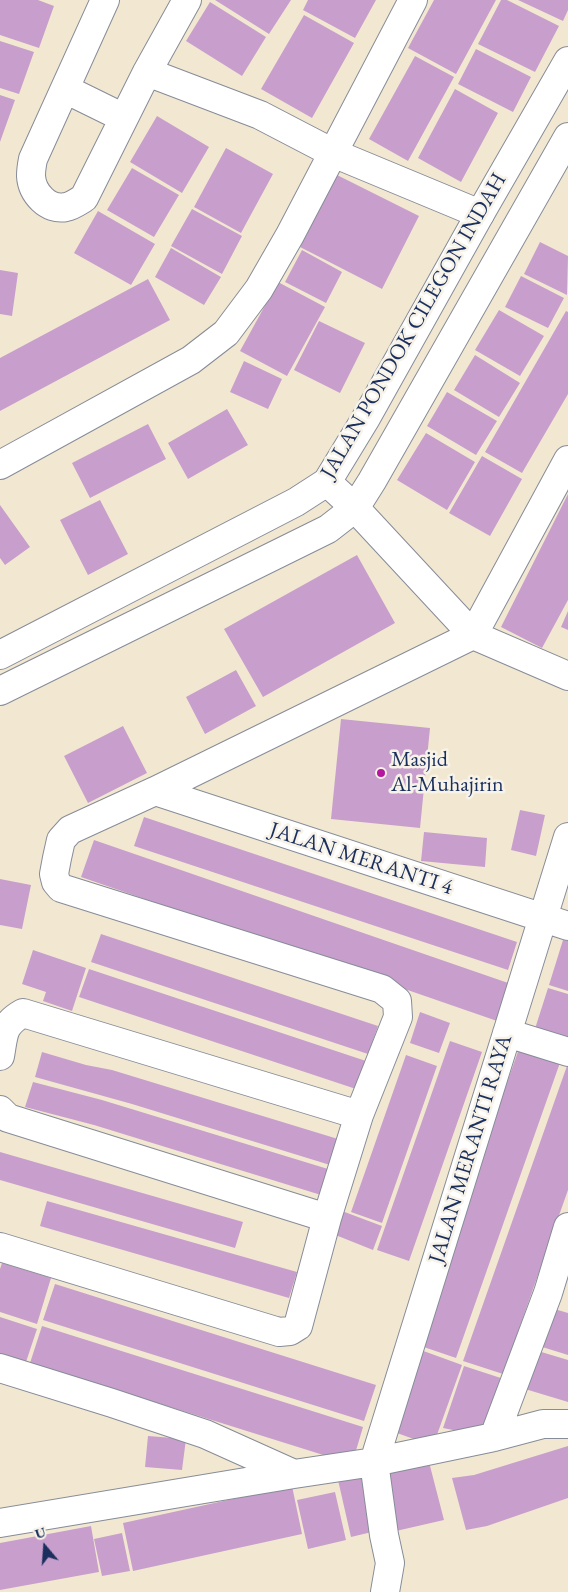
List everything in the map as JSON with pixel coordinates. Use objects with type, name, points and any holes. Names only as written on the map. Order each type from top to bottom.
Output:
[{"type":"street","points":[[105,0],[33,159],[31,176],[35,190],[44,202],[59,208],[69,207],[84,198],[147,72],[187,0]]},
{"type":"street","points":[[0,464],[192,360],[226,333],[260,289],[413,0]]},
{"type":"street","name":"JALAN PONDOK CILEGON INDAH","points":[[0,655],[296,502],[327,482],[366,418],[568,61]]},
{"type":"street","points":[[147,72],[260,115],[333,153],[480,214]]},
{"type":"street","points":[[65,89],[124,118]]},
{"type":"street","name":"JALAN PONDOK CILEGON INDAH","points":[[0,691],[328,529],[355,508],[387,456],[568,137]]},
{"type":"street","points":[[0,1247],[279,1332],[290,1331],[298,1326],[327,1218],[360,1115],[398,1017],[397,1002],[382,989],[61,888],[56,882],[54,874],[61,840],[70,830],[155,791],[473,635],[568,460]]},
{"type":"street","points":[[327,482],[355,508],[473,635],[568,676]]},
{"type":"street","name":"JALAN MERANTI 4","points":[[155,791],[556,922]]},
{"type":"street","name":"JALAN MERANTI RAYA","points":[[374,1462],[508,1033],[556,922],[568,836]]},
{"type":"street","points":[[0,1056],[5,1030],[13,1019],[24,1012],[360,1115]]},
{"type":"street","points":[[508,1033],[568,1052]]},
{"type":"street","points":[[0,1110],[8,1118],[327,1218]]},
{"type":"street","points":[[494,1437],[558,1296],[568,1227]]},
{"type":"street","points":[[0,1368],[205,1434],[294,1474]]},
{"type":"street","points":[[0,1523],[374,1462],[494,1437],[543,1424],[568,1424]]},
{"type":"street","points":[[374,1462],[384,1535],[390,1563],[386,1592]]},
{"type":"building","points":[[0,0],[38,0],[54,6],[39,48],[0,35]]},
{"type":"building","points":[[215,0],[291,0],[269,34]]},
{"type":"building","points":[[308,0],[376,0],[355,38],[303,10]]},
{"type":"building","points":[[434,0],[496,0],[456,74],[408,48]]},
{"type":"building","points":[[501,0],[507,0],[559,26],[535,72],[478,44]]},
{"type":"building","points":[[518,0],[568,0],[568,10],[563,21]]},
{"type":"building","points":[[210,2],[266,37],[242,76],[186,41]]},
{"type":"building","points":[[304,15],[354,43],[312,118],[261,89]]},
{"type":"building","points":[[0,41],[34,52],[19,94],[0,88]]},
{"type":"building","points":[[476,49],[531,77],[513,112],[458,84]]},
{"type":"building","points":[[415,56],[454,77],[408,161],[369,139]]},
{"type":"building","points":[[455,89],[498,113],[461,182],[418,158]]},
{"type":"building","points":[[0,95],[15,100],[0,142]]},
{"type":"building","points":[[157,116],[209,147],[182,193],[130,162]]},
{"type":"building","points":[[226,148],[273,174],[241,233],[194,207]]},
{"type":"building","points":[[132,168],[179,195],[154,237],[107,210]]},
{"type":"building","points":[[337,175],[419,216],[382,289],[300,247]]},
{"type":"building","points":[[192,209],[242,236],[222,274],[171,246]]},
{"type":"building","points":[[98,211],[155,244],[131,285],[74,253]]},
{"type":"building","points":[[540,242],[568,256],[567,295],[524,274]]},
{"type":"building","points":[[171,248],[221,277],[204,305],[155,277]]},
{"type":"building","points":[[302,250],[342,272],[326,303],[285,282]]},
{"type":"building","points":[[0,270],[18,273],[12,316],[0,314]]},
{"type":"building","points":[[521,276],[564,298],[548,328],[505,307]]},
{"type":"building","points":[[148,279],[170,320],[0,411],[0,358]]},
{"type":"building","points":[[278,282],[325,307],[287,376],[240,351]]},
{"type":"building","points":[[499,310],[544,336],[520,376],[475,350]]},
{"type":"building","points":[[566,311],[568,312],[568,394],[522,473],[485,452]]},
{"type":"building","points":[[319,321],[365,343],[340,393],[294,370]]},
{"type":"building","points":[[475,355],[520,383],[499,417],[454,390]]},
{"type":"building","points":[[244,361],[282,379],[268,409],[230,392]]},
{"type":"building","points":[[447,392],[497,421],[476,455],[427,426]]},
{"type":"building","points":[[227,409],[248,445],[188,479],[168,443]]},
{"type":"building","points":[[148,424],[166,459],[90,498],[72,463]]},
{"type":"building","points":[[426,433],[475,462],[447,510],[397,480]]},
{"type":"building","points":[[482,456],[522,479],[490,536],[449,513]]},
{"type":"building","points":[[568,494],[568,600],[542,648],[501,627]]},
{"type":"building","points":[[100,500],[128,554],[88,575],[60,520]]},
{"type":"building","points":[[0,505],[30,547],[5,565],[0,558]]},
{"type":"building","points":[[357,555],[395,623],[263,697],[224,629]]},
{"type":"building","points":[[568,611],[568,630],[561,627]]},
{"type":"building","points":[[236,670],[256,706],[205,734],[186,697]]},
{"type":"building","name":"Masjid Al-Muhajirin","points":[[341,719],[430,728],[420,828],[331,819]]},
{"type":"building","points":[[123,726],[147,773],[88,803],[64,756]]},
{"type":"building","points":[[520,810],[545,815],[536,856],[511,850]]},
{"type":"building","points":[[144,817],[517,942],[508,970],[134,846]]},
{"type":"building","points":[[424,832],[487,838],[485,867],[421,861]]},
{"type":"building","points":[[94,840],[514,985],[500,1022],[81,877]]},
{"type":"building","points":[[0,879],[31,885],[22,929],[0,925]]},
{"type":"building","points":[[101,934],[378,1026],[368,1054],[91,962]]},
{"type":"building","points":[[563,940],[568,941],[568,991],[549,985]]},
{"type":"building","points":[[33,950],[86,968],[72,1011],[43,1001],[46,992],[22,984]]},
{"type":"building","points":[[89,969],[366,1061],[356,1089],[79,997]]},
{"type":"building","points":[[548,988],[568,994],[568,1040],[533,1035]]},
{"type":"building","points":[[420,1012],[450,1023],[439,1053],[410,1043]]},
{"type":"building","points":[[450,1041],[482,1052],[409,1261],[377,1250]]},
{"type":"building","points":[[521,1043],[562,1057],[456,1358],[415,1344]]},
{"type":"building","points":[[42,1052],[86,1065],[112,1070],[338,1139],[330,1165],[132,1104],[35,1077]]},
{"type":"building","points":[[406,1055],[437,1066],[382,1223],[351,1212]]},
{"type":"building","points":[[568,1063],[568,1190],[503,1374],[463,1361]]},
{"type":"building","points":[[33,1082],[102,1100],[328,1169],[321,1195],[94,1125],[25,1107]]},
{"type":"building","points":[[0,1152],[243,1222],[235,1248],[0,1180]]},
{"type":"building","points":[[47,1201],[297,1272],[289,1298],[40,1226]]},
{"type":"building","points":[[342,1211],[382,1226],[373,1250],[333,1234]]},
{"type":"building","points":[[2,1263],[51,1278],[37,1324],[0,1312],[0,1269]]},
{"type":"building","points":[[55,1284],[376,1385],[364,1421],[43,1320]]},
{"type":"building","points":[[551,1308],[568,1313],[568,1355],[539,1346]]},
{"type":"building","points":[[0,1317],[37,1329],[26,1362],[0,1354]]},
{"type":"building","points":[[42,1326],[363,1427],[352,1464],[30,1363]]},
{"type":"building","points":[[418,1349],[462,1365],[433,1446],[397,1433]]},
{"type":"building","points":[[538,1351],[568,1360],[568,1402],[525,1389]]},
{"type":"building","points":[[464,1366],[510,1381],[487,1437],[443,1428]]},
{"type":"building","points":[[148,1436],[186,1439],[182,1470],[145,1467]]},
{"type":"building","points":[[568,1446],[568,1498],[487,1526],[466,1530],[452,1478],[474,1475]]},
{"type":"building","points":[[429,1462],[444,1520],[396,1531],[382,1473]]},
{"type":"building","points":[[362,1475],[376,1531],[351,1537],[338,1480]]},
{"type":"building","points":[[292,1486],[302,1534],[133,1571],[123,1523]]},
{"type":"building","points":[[335,1492],[346,1540],[308,1549],[297,1500]]},
{"type":"building","points":[[91,1526],[99,1572],[0,1590],[0,1543]]},
{"type":"building","points":[[122,1533],[130,1571],[102,1576],[94,1539]]},
{"type":"place","name":"Masjid Al-Muhajirin","points":[[381,773]]}]
